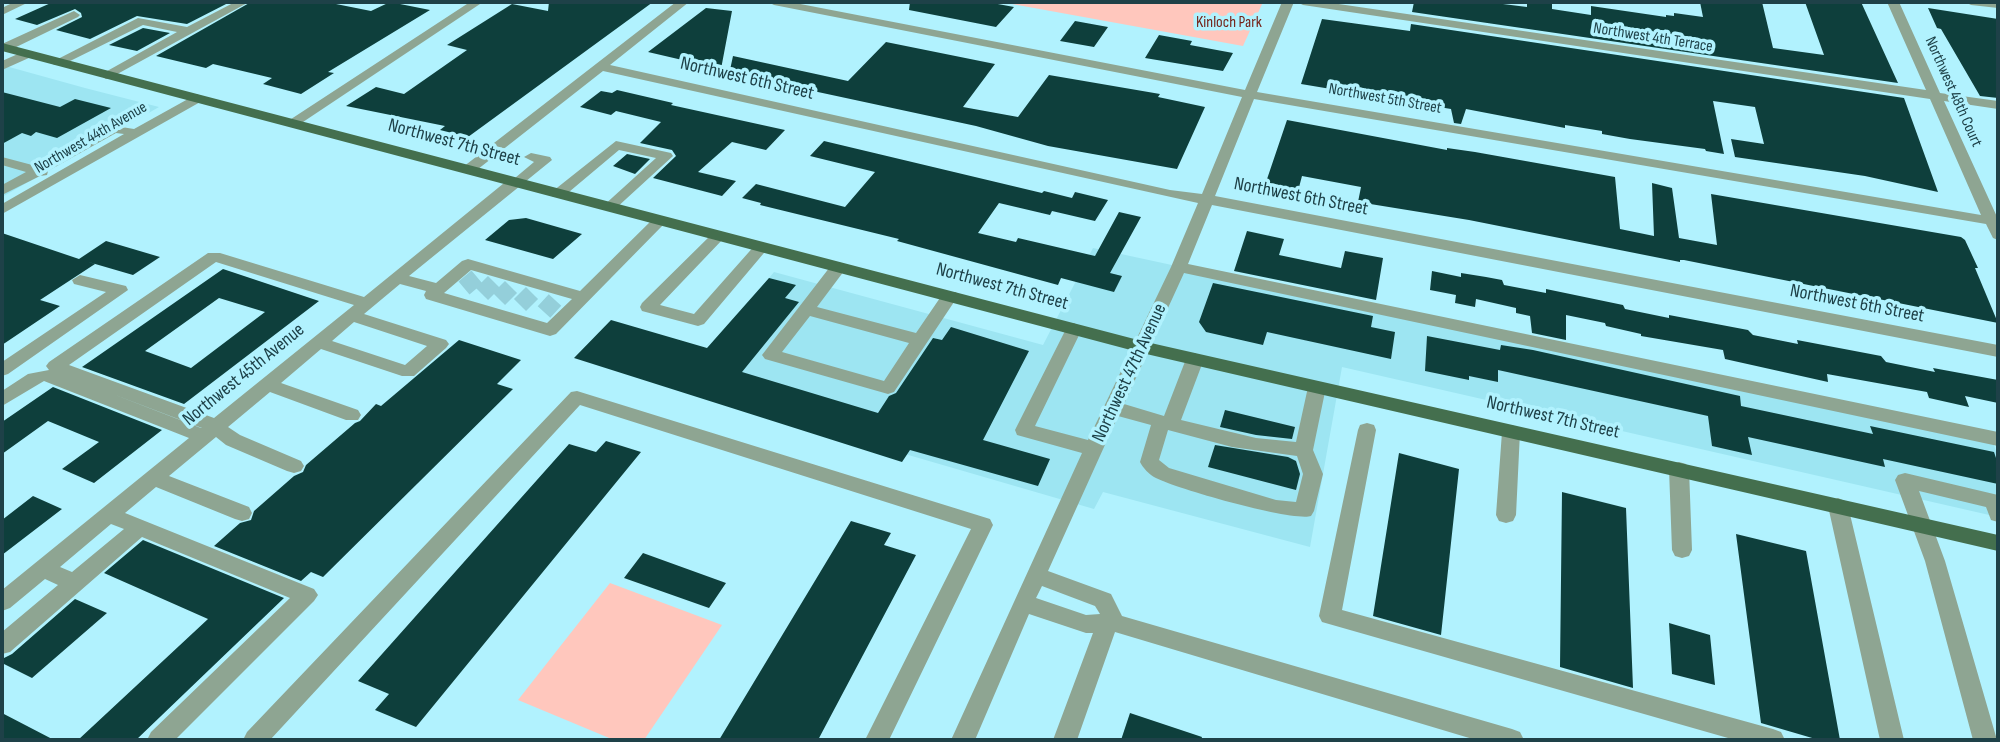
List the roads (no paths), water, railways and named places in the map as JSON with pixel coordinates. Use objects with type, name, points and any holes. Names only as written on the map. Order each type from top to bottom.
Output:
[{"type":"main road","name":"Northwest 7th Street","points":[[3,47],[1143,347],[1998,543]]},
{"type":"street","points":[[2,12],[23,2]]},
{"type":"street","points":[[106,75],[243,2]]},
{"type":"street","points":[[292,122],[477,2]]},
{"type":"street","points":[[468,170],[683,2]]},
{"type":"street","name":"Northwest 5th Street","points":[[774,2],[1250,94],[1992,221]]},
{"type":"street","name":"Northwest 47th Avenue","points":[[963,740],[1036,575],[1179,267],[1288,2]]},
{"type":"street","name":"Northwest 4th Terrace","points":[[1303,2],[1998,105]]},
{"type":"street","name":"Northwest 48th Court","points":[[1893,2],[1998,234]]},
{"type":"street","points":[[1971,2],[1998,5]]},
{"type":"street","points":[[3,47],[74,15]]},
{"type":"street","points":[[58,62],[142,21],[189,31]]},
{"type":"street","points":[[2,66],[27,54]]},
{"type":"street","name":"Northwest 6th Street","points":[[599,66],[1170,194],[1208,199],[1998,351]]},
{"type":"street","name":"Northwest 44th Avenue","points":[[2,209],[197,98]]},
{"type":"street","points":[[91,122],[135,133]]},
{"type":"street","points":[[2,191],[114,128]]},
{"type":"street","points":[[558,194],[616,145],[666,156],[609,207]]},
{"type":"street","name":"Northwest 45th Avenue","points":[[5,594],[42,568],[265,384],[545,160],[531,157]]},
{"type":"street","points":[[2,161],[59,177]]},
{"type":"street","points":[[397,278],[469,306],[550,330],[659,220]]},
{"type":"street","points":[[718,236],[648,307],[698,320],[761,247]]},
{"type":"street","points":[[208,431],[55,366],[214,256],[366,303]]},
{"type":"street","points":[[444,295],[468,264],[493,283],[531,295],[554,301],[583,297]]},
{"type":"street","points":[[839,267],[771,355],[888,388],[950,296]]},
{"type":"street","points":[[1179,267],[1998,439]]},
{"type":"street","points":[[2,370],[120,290],[80,280]]},
{"type":"street","points":[[444,295],[493,283]]},
{"type":"street","points":[[469,306],[493,283]]},
{"type":"street","points":[[485,311],[493,283]]},
{"type":"street","points":[[506,317],[531,295]]},
{"type":"street","points":[[531,324],[554,301]]},
{"type":"street","points":[[806,309],[919,340]]},
{"type":"street","points":[[317,342],[408,372],[440,344],[351,315]]},
{"type":"street","points":[[1074,329],[1024,430],[1094,449]]},
{"type":"street","points":[[1195,359],[1149,462],[1162,473],[1276,508],[1304,511],[1313,474],[1304,450],[1317,387]]},
{"type":"street","points":[[2,400],[34,378],[45,375],[233,440],[294,466]]},
{"type":"street","points":[[265,384],[352,415]]},
{"type":"street","points":[[256,740],[577,397],[983,525],[877,740]]},
{"type":"street","points":[[1114,408],[1166,423],[1283,449],[1304,450]]},
{"type":"street","points":[[1367,430],[1330,616],[1773,740]]},
{"type":"street","points":[[1506,515],[1511,432]]},
{"type":"street","points":[[1679,469],[1682,550]]},
{"type":"street","points":[[152,477],[242,513]]},
{"type":"street","points":[[1985,740],[1937,569],[1905,480],[1994,501],[1998,514]]},
{"type":"street","points":[[1838,506],[1892,740]]},
{"type":"street","points":[[107,514],[307,595],[159,740]]},
{"type":"street","points":[[2,645],[140,527]]},
{"type":"street","points":[[42,568],[75,583]]},
{"type":"street","points":[[1036,575],[1103,600],[1111,621],[1065,740]]},
{"type":"street","points":[[1024,603],[1086,624],[1111,621],[1512,740]]},
{"type":"tunnel","points":[[464,288],[477,277]]},
{"type":"tunnel","points":[[482,294],[494,282]]},
{"type":"tunnel","points":[[499,299],[511,287]]},
{"type":"tunnel","points":[[520,305],[532,293]]},
{"type":"tunnel","points":[[544,312],[555,300]]},
{"type":"park label","name":"Kinloch Park","points":[[1229,23]]}]
